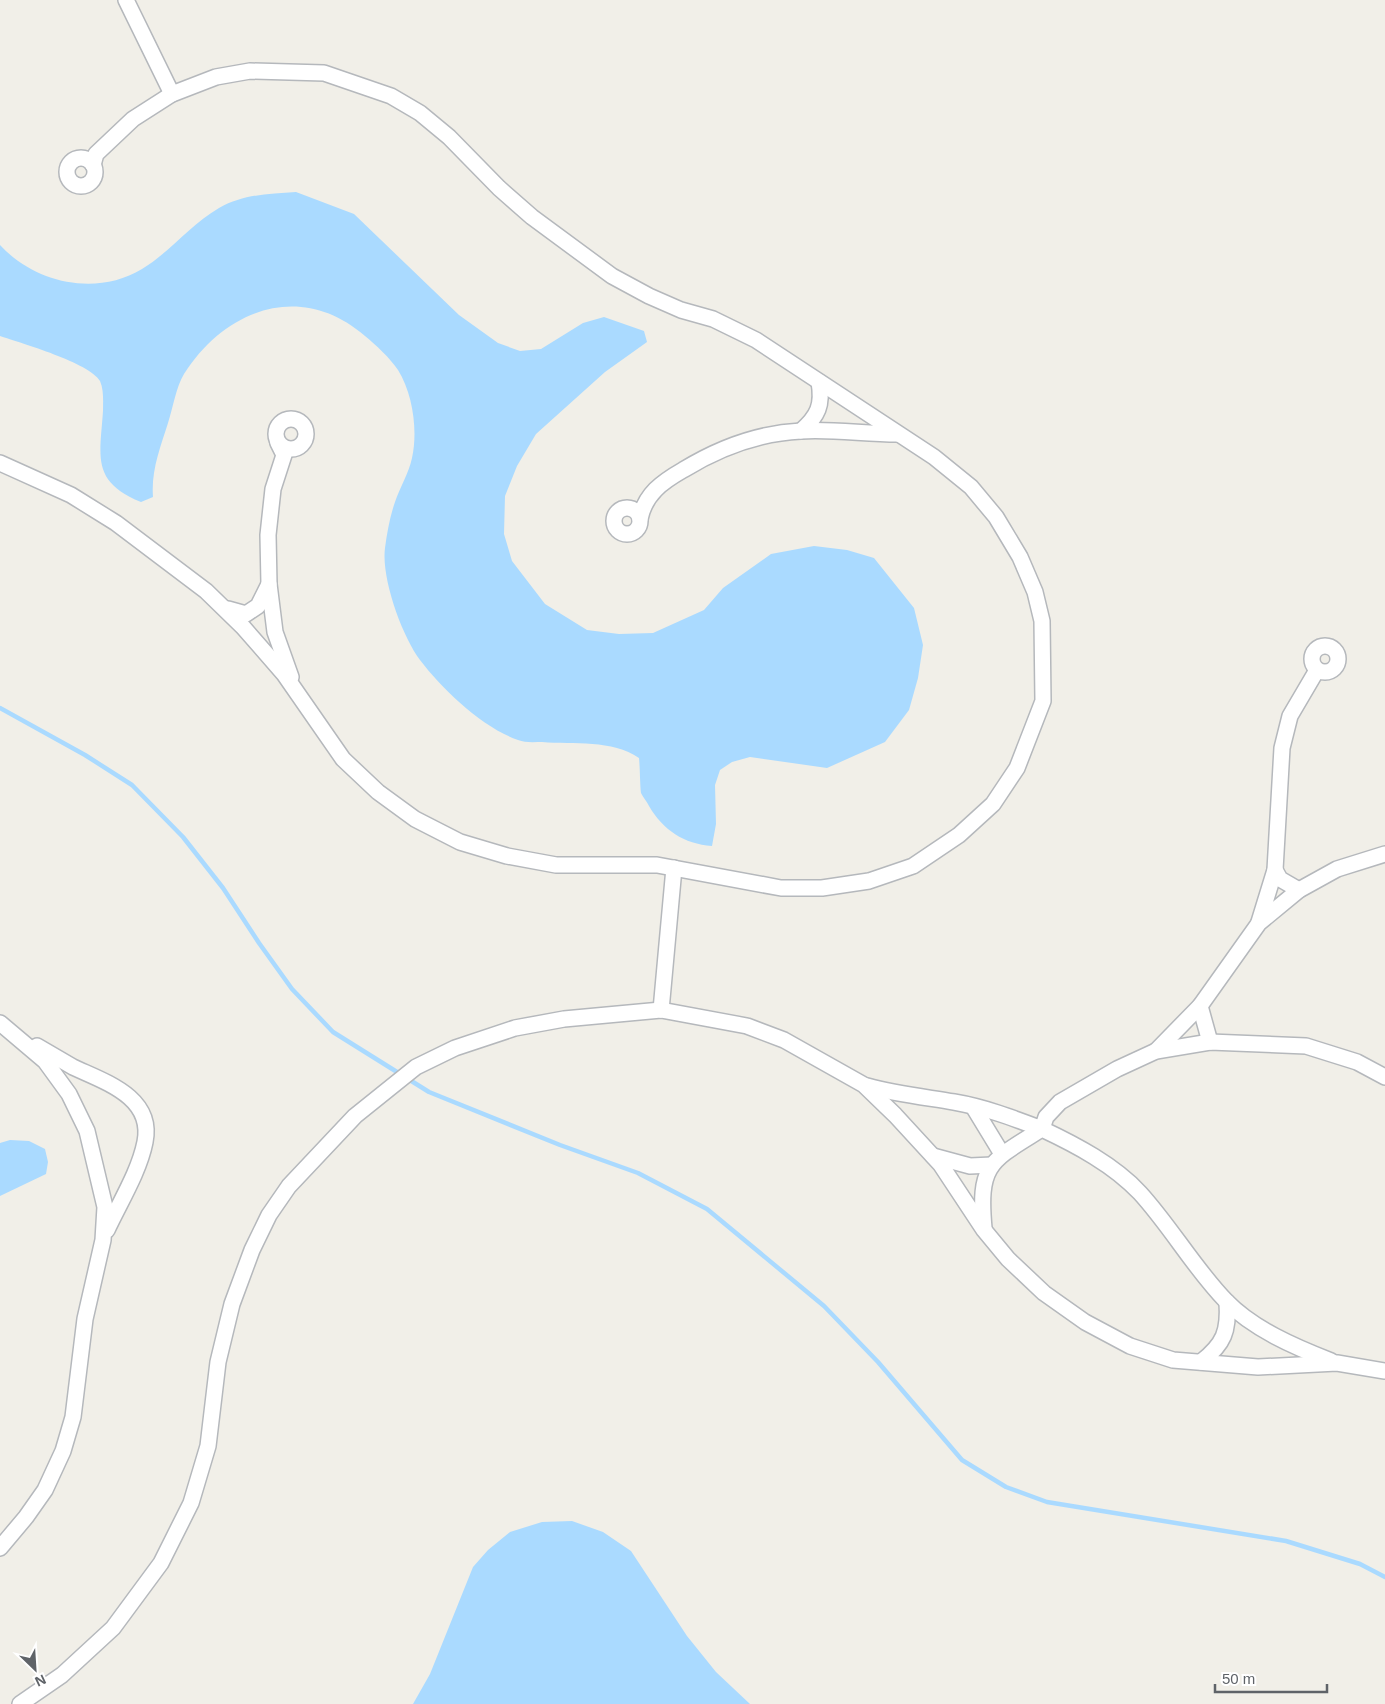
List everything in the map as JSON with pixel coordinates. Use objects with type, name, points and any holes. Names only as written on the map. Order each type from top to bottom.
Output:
[{"type":"street","points":[[126,0],[172,94]]},
{"type":"street","points":[[0,463],[71,495],[116,523],[166,559],[224,608],[243,627],[295,690],[343,759],[378,792],[415,819],[460,842],[507,856],[556,865],[657,865],[781,888],[822,888],[869,881],[913,866],[959,835],[993,804],[1017,768],[1043,701],[1042,621],[1035,592],[1020,557],[996,517],[971,487],[934,457],[896,434],[756,340],[713,319],[680,310],[612,276],[532,217],[499,188],[450,137],[420,113],[391,96],[324,72],[250,71],[216,77],[172,94],[133,119],[91,159]]},
{"type":"street","points":[[801,431],[812,421],[821,405],[819,382]]},
{"type":"street","points":[[641,512],[625,508],[616,514],[614,524],[620,532],[629,534],[634,532],[640,524],[641,512],[654,491],[674,475],[703,458],[739,442],[777,433],[801,431],[896,434]]},
{"type":"street","points":[[286,449],[273,489],[268,535],[269,584],[275,632],[295,690]]},
{"type":"street","points":[[224,608],[246,614],[258,606],[269,584]]},
{"type":"street","points":[[1259,923],[1275,870],[1282,748],[1290,716],[1317,670]]},
{"type":"street","points":[[1156,1051],[1200,1006],[1259,923],[1299,890],[1337,869],[1385,854]]},
{"type":"street","points":[[661,1010],[674,868]]},
{"type":"street","points":[[1275,870],[1280,879],[1299,890]]},
{"type":"street","points":[[1200,1006],[1210,1042]]},
{"type":"street","points":[[20,1704],[62,1675],[113,1628],[161,1563],[191,1503],[208,1446],[218,1362],[232,1304],[252,1250],[268,1215],[289,1186],[355,1116],[416,1067],[455,1048],[515,1028],[564,1019],[661,1010],[756,1030],[784,1040],[864,1085],[897,1094],[955,1102],[1004,1114],[1070,1142],[1110,1168],[1139,1192],[1226,1302],[1264,1330],[1294,1347],[1337,1363],[1385,1371]]},
{"type":"street","points":[[0,1023],[45,1062],[69,1094],[87,1131],[105,1207],[103,1240],[85,1319],[73,1417],[63,1451],[45,1490],[26,1517],[0,1548]]},
{"type":"street","points":[[16,1035],[125,1093],[139,1106],[145,1124],[146,1141],[103,1240]]},
{"type":"street","points":[[932,1155],[970,1166],[997,1159],[1042,1129],[1046,1117],[1060,1102],[1117,1069],[1156,1051],[1210,1042],[1306,1046],[1357,1062],[1385,1077]]},
{"type":"street","points":[[864,1085],[932,1155],[984,1230],[1008,1259],[1044,1292],[1085,1322],[1130,1346],[1173,1360],[1258,1367],[1337,1363]]},
{"type":"street","points":[[974,1108],[988,1126],[997,1159],[982,1188],[984,1230]]},
{"type":"street","points":[[1201,1362],[1215,1351],[1224,1337],[1228,1320],[1226,1302]]},
{"type":"water","points":[[296,192],[354,214],[459,315],[498,343],[520,351],[541,349],[583,323],[604,317],[644,331],[647,342],[605,372],[536,434],[517,466],[505,496],[504,534],[512,561],[545,604],[587,630],[619,634],[653,633],[704,610],[723,588],[771,554],[814,546],[847,550],[874,558],[914,608],[923,645],[918,678],[909,710],[885,742],[827,768],[750,757],[732,762],[720,770],[715,785],[716,824],[712,846],[683,839],[668,829],[655,815],[641,793],[639,758],[628,752],[605,745],[521,741],[491,727],[477,717],[451,695],[413,650],[394,606],[386,575],[385,548],[390,519],[397,496],[409,469],[414,447],[413,413],[407,390],[395,365],[374,343],[341,319],[316,309],[291,306],[267,310],[243,318],[221,332],[201,351],[181,379],[157,460],[153,478],[153,497],[141,502],[125,494],[114,485],[106,476],[102,466],[103,400],[100,381],[94,374],[70,361],[0,336],[0,245],[30,269],[48,277],[86,284],[105,282],[124,278],[142,269],[162,255],[189,230],[228,203],[257,195]]},
{"type":"water","points":[[10,1140],[29,1141],[45,1149],[48,1162],[46,1174],[0,1196],[0,1143]]},
{"type":"water","points":[[572,1521],[603,1532],[631,1551],[687,1636],[716,1672],[750,1704],[413,1704],[430,1674],[473,1567],[488,1550],[510,1532],[542,1522]]},
{"type":"waterway","points":[[0,708],[85,755],[132,785],[183,837],[223,888],[292,989],[333,1032],[429,1092],[560,1145],[638,1173],[707,1209],[824,1306],[878,1362],[962,1460],[1006,1487],[1047,1502],[1286,1541],[1360,1564],[1385,1577]]}]
